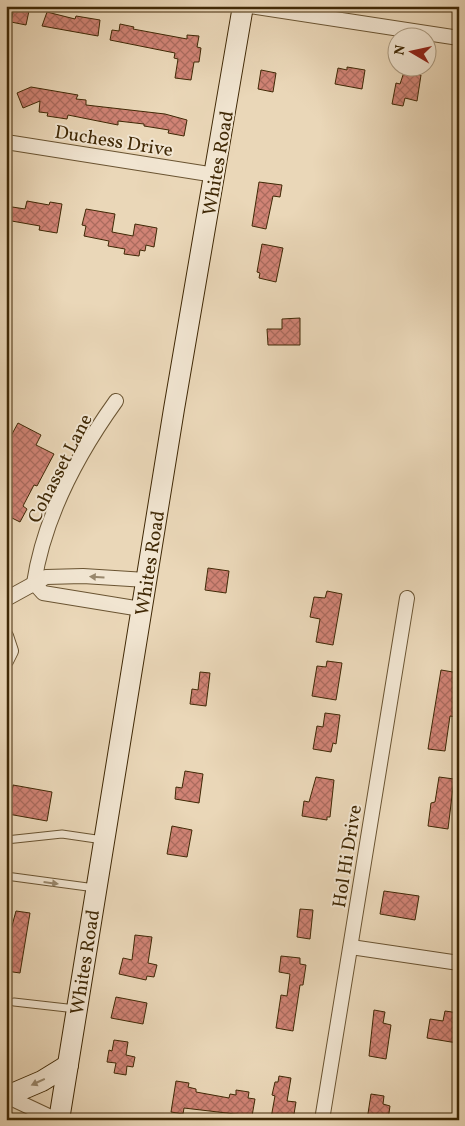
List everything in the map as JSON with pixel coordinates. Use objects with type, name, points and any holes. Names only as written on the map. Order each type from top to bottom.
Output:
[{"type":"street","name":"Whites Road","points":[[58,1120],[146,580],[243,6]]},
{"type":"street","points":[[250,6],[459,38]]},
{"type":"street","name":"Duchess Drive","points":[[6,142],[215,175]]},
{"type":"street","name":"Cohasset Lane","points":[[34,583],[37,561],[53,515],[84,449],[116,401]]},
{"type":"street","points":[[6,599],[46,577],[84,576],[146,580]]},
{"type":"street","points":[[34,583],[43,593],[142,609]]},
{"type":"street","name":"Hol Hi Drive","points":[[322,1120],[407,598]]},
{"type":"street","points":[[6,636],[11,652],[6,661]]},
{"type":"street","points":[[351,947],[459,964]]},
{"type":"street","points":[[6,1096],[42,1081],[68,1065]]},
{"type":"street","points":[[6,1096],[58,1120]]},
{"type":"lane","points":[[6,840],[62,834],[104,840]]},
{"type":"lane","points":[[6,876],[96,888]]},
{"type":"lane","points":[[14,1002],[77,1009]]},
{"type":"building","points":[[14,6],[30,6],[26,25],[11,22]]},
{"type":"building","points":[[47,12],[75,19],[76,16],[100,20],[98,36],[42,26]]},
{"type":"building","points":[[120,24],[134,27],[133,29],[187,39],[187,35],[199,36],[197,47],[201,48],[199,62],[194,62],[191,80],[175,78],[178,59],[174,58],[175,53],[110,40],[112,30],[119,31]]},
{"type":"building","points":[[347,67],[365,70],[362,89],[335,84],[338,68],[347,70]]},
{"type":"building","points":[[261,70],[276,73],[273,92],[258,89]]},
{"type":"building","points":[[402,78],[421,78],[417,101],[405,98],[403,106],[392,104],[396,83],[400,84]]},
{"type":"building","points":[[31,87],[78,95],[76,99],[86,100],[86,105],[165,114],[187,120],[184,136],[168,133],[169,130],[144,126],[144,124],[118,121],[118,125],[68,115],[67,119],[47,116],[48,113],[39,112],[40,101],[23,108],[17,93]]},
{"type":"building","points":[[259,182],[282,185],[280,197],[273,196],[266,229],[252,226]]},
{"type":"building","points":[[27,201],[49,205],[50,202],[62,204],[57,233],[39,230],[40,226],[6,220],[6,206],[25,209]]},
{"type":"building","points":[[86,209],[115,214],[112,232],[133,236],[135,224],[157,228],[154,247],[146,245],[145,251],[140,250],[139,256],[124,254],[125,249],[108,246],[109,241],[84,236],[86,226],[82,225]]},
{"type":"building","points":[[262,244],[283,248],[276,282],[259,278],[260,273],[257,272]]},
{"type":"building","points":[[300,318],[300,345],[268,345],[267,329],[282,329],[282,319]]},
{"type":"building","points":[[18,423],[41,435],[36,445],[54,454],[37,486],[34,485],[23,506],[27,509],[20,522],[6,515],[6,445]]},
{"type":"building","points":[[208,568],[229,571],[226,593],[205,590]]},
{"type":"building","points":[[327,591],[342,594],[333,645],[316,642],[320,619],[310,617],[314,597],[325,598]]},
{"type":"building","points":[[327,661],[342,663],[336,700],[312,696],[317,666],[326,667]]},
{"type":"building","points":[[441,670],[459,673],[457,717],[450,716],[445,751],[428,749]]},
{"type":"building","points":[[200,672],[210,673],[206,706],[190,704],[192,689],[198,690]]},
{"type":"building","points":[[325,713],[340,715],[336,744],[333,743],[331,752],[313,749],[317,726],[323,727]]},
{"type":"building","points":[[185,771],[203,774],[199,803],[175,799],[176,787],[182,788]]},
{"type":"building","points":[[316,777],[334,780],[330,817],[327,817],[327,820],[302,816],[304,801],[309,802]]},
{"type":"building","points":[[439,777],[454,779],[448,829],[428,826],[431,803],[435,802]]},
{"type":"building","points":[[13,785],[52,792],[47,821],[8,814]]},
{"type":"building","points":[[172,826],[192,830],[187,857],[167,854]]},
{"type":"building","points":[[384,891],[419,896],[415,920],[380,914]]},
{"type":"building","points":[[300,909],[313,910],[310,939],[297,937]]},
{"type":"building","points":[[16,911],[30,913],[20,973],[6,971],[6,933],[10,933]]},
{"type":"building","points":[[135,935],[152,937],[148,963],[157,965],[154,977],[147,976],[146,980],[119,974],[123,958],[132,960]]},
{"type":"building","points":[[281,956],[300,958],[300,964],[306,965],[303,985],[300,985],[293,1031],[276,1028],[281,995],[287,996],[290,974],[279,972]]},
{"type":"building","points":[[116,997],[147,1003],[143,1024],[111,1018]]},
{"type":"building","points":[[374,1010],[385,1012],[383,1023],[391,1025],[386,1059],[369,1056]]},
{"type":"building","points":[[445,1011],[459,1013],[457,1043],[427,1038],[430,1019],[443,1021]]},
{"type":"building","points":[[114,1040],[128,1042],[126,1055],[135,1057],[133,1067],[127,1066],[126,1075],[114,1073],[116,1063],[107,1062],[109,1050],[112,1051]]},
{"type":"building","points":[[279,1076],[291,1078],[287,1101],[296,1102],[293,1120],[271,1118],[275,1096],[272,1095],[275,1082],[278,1082]]},
{"type":"building","points":[[176,1081],[189,1083],[188,1087],[196,1089],[196,1092],[229,1098],[230,1094],[236,1095],[236,1090],[249,1092],[248,1098],[255,1099],[252,1116],[184,1108],[183,1114],[171,1112]]},
{"type":"building","points":[[371,1094],[384,1096],[383,1104],[390,1106],[388,1120],[367,1120]]}]
